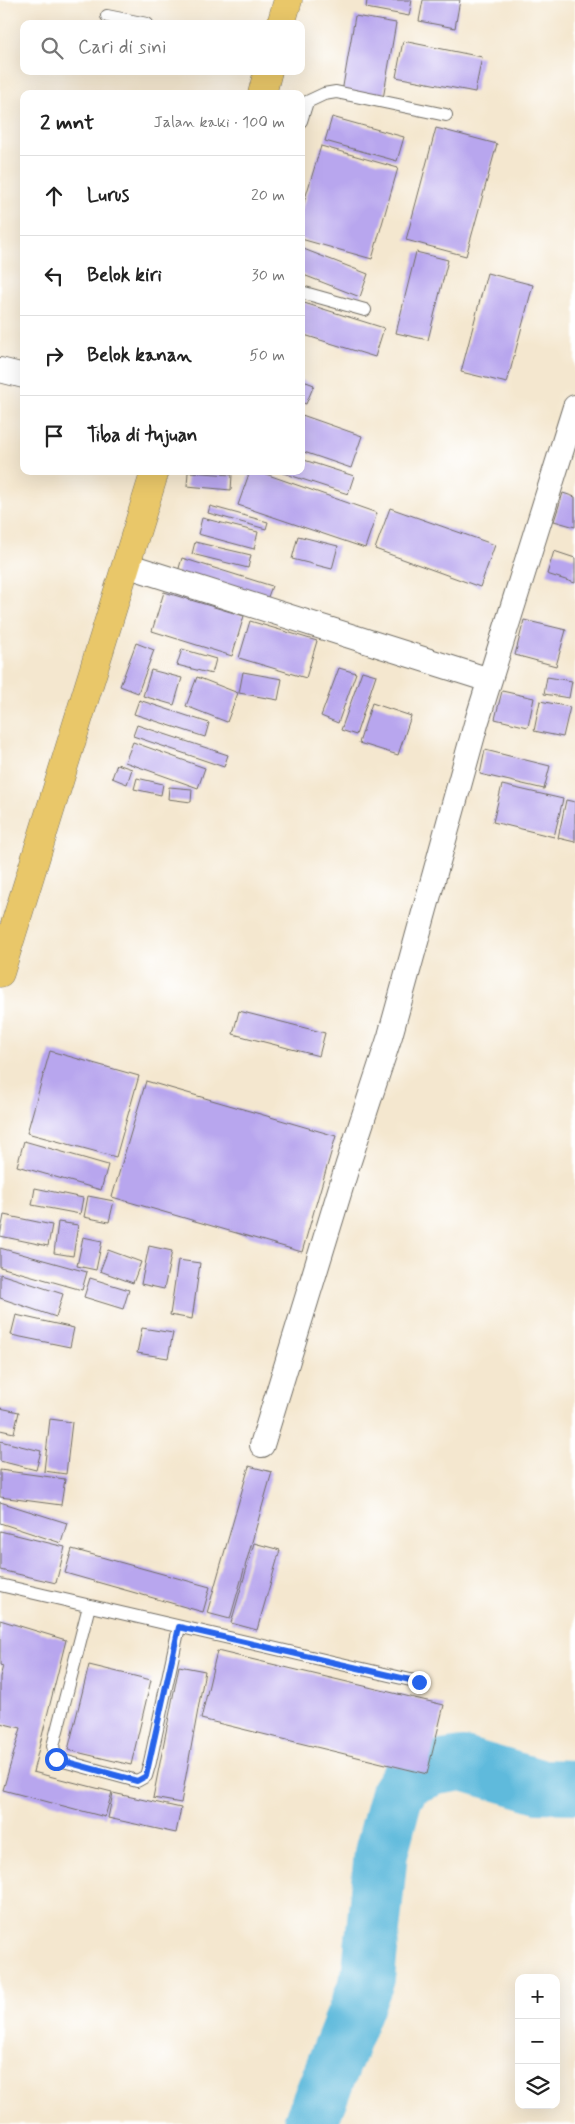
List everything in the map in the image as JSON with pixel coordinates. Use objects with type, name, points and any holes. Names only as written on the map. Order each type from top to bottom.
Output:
[{"type":"highway","points":[[282,20],[288,0]]},
{"type":"highway","points":[[263,90],[267,75]]},
{"type":"highway","points":[[0,973],[154,475]]},
{"type":"street","points":[[0,370],[20,375]]},
{"type":"street","points":[[262,1445],[348,1164],[390,1036],[489,680],[575,407]]},
{"type":"street","points":[[126,565],[489,680]]},
{"type":"lane","points":[[107,16],[127,20]]},
{"type":"lane","points":[[305,110],[308,102],[324,94],[336,92],[446,115]]},
{"type":"lane","points":[[305,293],[364,310]]},
{"type":"lane","points":[[0,1585],[419,1682]]},
{"type":"lane","points":[[89,1606],[53,1746],[56,1759],[137,1781],[146,1776],[150,1762],[179,1627]]},
{"type":"building","points":[[367,0],[412,0],[409,16],[366,8]]},
{"type":"building","points":[[423,0],[460,0],[455,28],[419,21]]},
{"type":"building","points":[[355,16],[396,23],[383,99],[342,92]]},
{"type":"building","points":[[403,41],[482,57],[475,92],[396,77]]},
{"type":"building","points":[[332,117],[404,137],[397,161],[325,141]]},
{"type":"building","points":[[436,128],[497,144],[466,256],[406,240]]},
{"type":"building","points":[[321,146],[398,168],[372,259],[305,240],[305,199]]},
{"type":"building","points":[[305,250],[368,274],[360,297],[305,276]]},
{"type":"building","points":[[416,252],[448,260],[428,340],[396,333]]},
{"type":"building","points":[[487,273],[533,285],[507,383],[461,372]]},
{"type":"building","points":[[305,303],[384,328],[375,357],[305,335]]},
{"type":"building","points":[[305,382],[314,385],[305,404]]},
{"type":"building","points":[[305,416],[362,436],[351,468],[305,452]]},
{"type":"building","points":[[305,460],[354,476],[348,494],[289,475],[305,475]]},
{"type":"building","points":[[188,475],[232,475],[231,490],[187,486]]},
{"type":"building","points":[[249,475],[268,475],[377,513],[365,548],[238,505]]},
{"type":"building","points":[[563,493],[575,497],[575,527],[554,521]]},
{"type":"building","points":[[210,506],[268,522],[266,529],[208,513]]},
{"type":"building","points":[[390,508],[495,545],[480,587],[375,549]]},
{"type":"building","points":[[202,518],[258,532],[254,549],[198,534]]},
{"type":"building","points":[[298,536],[338,546],[332,569],[292,559]]},
{"type":"building","points":[[195,542],[251,555],[248,568],[192,554]]},
{"type":"building","points":[[554,551],[575,558],[575,583],[547,574]]},
{"type":"building","points":[[182,558],[272,586],[266,602],[177,575]]},
{"type":"building","points":[[164,592],[244,616],[232,656],[152,631]]},
{"type":"building","points":[[524,620],[566,630],[556,666],[515,655]]},
{"type":"building","points":[[250,621],[317,641],[306,678],[239,658]]},
{"type":"building","points":[[136,643],[154,650],[138,693],[120,686]]},
{"type":"building","points":[[182,649],[216,659],[212,674],[177,665]]},
{"type":"building","points":[[339,668],[356,673],[338,723],[321,716]]},
{"type":"building","points":[[151,670],[182,678],[174,705],[143,696]]},
{"type":"building","points":[[362,671],[376,675],[356,735],[341,730]]},
{"type":"building","points":[[243,672],[282,679],[278,700],[239,693]]},
{"type":"building","points":[[197,677],[238,693],[227,722],[186,706]]},
{"type":"building","points":[[547,677],[572,681],[569,698],[544,694]]},
{"type":"building","points":[[502,691],[534,698],[528,727],[495,719]]},
{"type":"building","points":[[139,700],[209,723],[205,737],[134,714]]},
{"type":"building","points":[[540,701],[570,707],[563,737],[534,731]]},
{"type":"building","points":[[372,703],[411,716],[398,755],[359,743]]},
{"type":"building","points":[[137,725],[228,755],[224,767],[133,736]]},
{"type":"building","points":[[133,742],[205,768],[198,788],[125,762]]},
{"type":"building","points":[[485,750],[550,766],[544,789],[480,774]]},
{"type":"building","points":[[117,764],[132,769],[127,784],[112,778]]},
{"type":"building","points":[[137,778],[163,784],[161,795],[134,789]]},
{"type":"building","points":[[502,785],[563,799],[554,837],[493,822]]},
{"type":"building","points":[[169,787],[192,789],[191,802],[168,799]]},
{"type":"building","points":[[566,800],[575,802],[575,842],[558,838]]},
{"type":"building","points":[[239,1011],[325,1033],[319,1056],[233,1034]]},
{"type":"building","points":[[50,1051],[139,1076],[116,1157],[27,1133]]},
{"type":"building","points":[[146,1081],[336,1136],[302,1252],[112,1197]]},
{"type":"building","points":[[24,1141],[108,1165],[101,1190],[17,1166]]},
{"type":"building","points":[[35,1188],[83,1198],[80,1214],[32,1205]]},
{"type":"building","points":[[88,1196],[114,1201],[109,1222],[84,1217]]},
{"type":"building","points":[[4,1215],[52,1225],[48,1246],[0,1236]]},
{"type":"building","points":[[58,1222],[78,1225],[73,1256],[54,1253]]},
{"type":"building","points":[[83,1237],[102,1241],[96,1270],[77,1266]]},
{"type":"building","points":[[149,1246],[172,1251],[164,1289],[141,1284]]},
{"type":"building","points":[[0,1248],[87,1272],[82,1290],[0,1267]]},
{"type":"building","points":[[108,1250],[141,1262],[133,1283],[100,1271]]},
{"type":"building","points":[[178,1260],[200,1263],[192,1319],[170,1315]]},
{"type":"building","points":[[0,1274],[63,1294],[56,1317],[0,1298]]},
{"type":"building","points":[[90,1278],[129,1290],[123,1309],[84,1297]]},
{"type":"building","points":[[16,1315],[74,1328],[70,1347],[11,1335]]},
{"type":"building","points":[[142,1328],[173,1333],[168,1358],[137,1353]]},
{"type":"building","points":[[0,1408],[19,1412],[14,1433],[0,1430]]},
{"type":"building","points":[[50,1419],[72,1422],[66,1474],[44,1471]]},
{"type":"building","points":[[0,1441],[41,1451],[36,1470],[0,1461]]},
{"type":"building","points":[[249,1466],[272,1472],[230,1619],[207,1613]]},
{"type":"building","points":[[0,1470],[65,1479],[61,1505],[0,1497]]},
{"type":"building","points":[[0,1502],[67,1523],[61,1543],[0,1523]]},
{"type":"building","points":[[0,1531],[65,1547],[56,1583],[0,1570]]},
{"type":"building","points":[[254,1543],[280,1550],[257,1630],[231,1623]]},
{"type":"building","points":[[72,1549],[210,1587],[203,1612],[65,1573]]},
{"type":"building","points":[[0,1620],[66,1640],[33,1772],[112,1792],[105,1817],[3,1790],[21,1728],[0,1723],[0,1677],[3,1666],[0,1665]]},
{"type":"building","points":[[217,1651],[444,1705],[427,1774],[201,1719]]},
{"type":"building","points":[[89,1665],[151,1680],[131,1765],[68,1750]]},
{"type":"building","points":[[179,1666],[205,1671],[181,1803],[153,1798]]},
{"type":"building","points":[[113,1793],[181,1808],[176,1833],[108,1818]]},
{"type":"waterway","points":[[310,2124],[368,1978],[381,1853],[396,1796],[407,1779],[436,1768],[463,1764],[539,1786],[575,1787]]},
{"type":"route","points":[[56,1759],[137,1781],[146,1776],[179,1627],[419,1682]]}]
